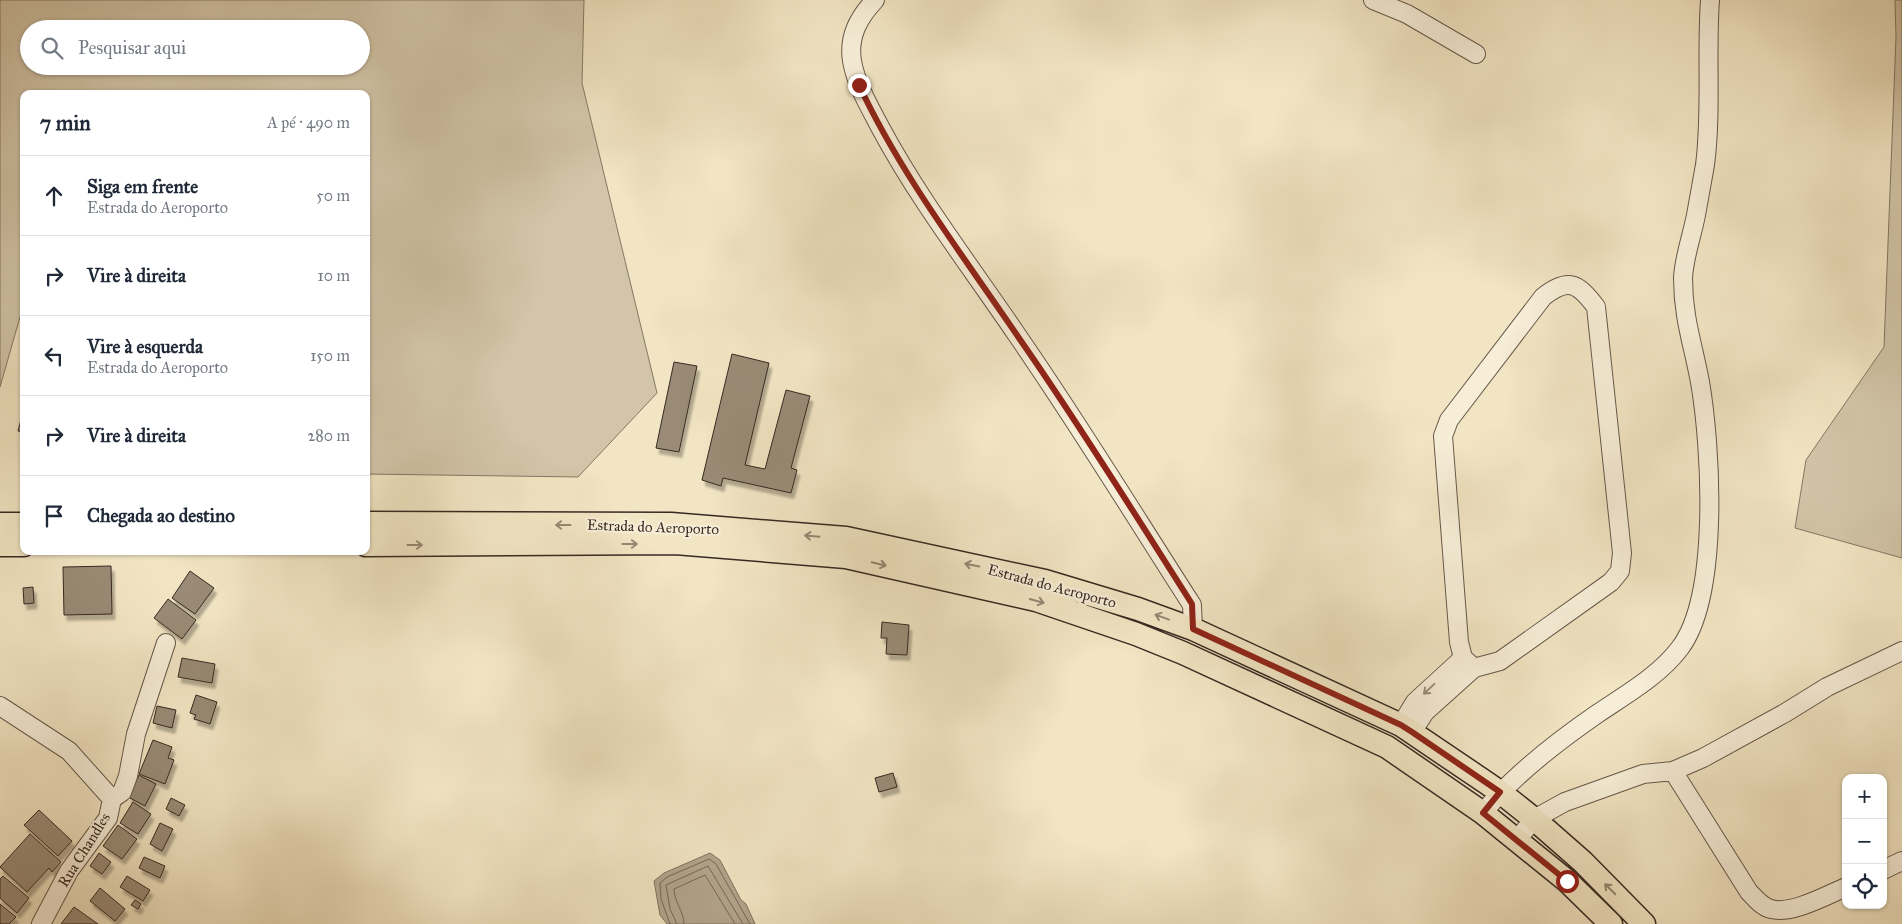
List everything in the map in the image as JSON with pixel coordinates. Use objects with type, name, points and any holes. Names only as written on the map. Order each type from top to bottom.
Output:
[{"type":"main road","name":"Estrada do Aeroporto","points":[[370,523],[672,524],[846,538],[1045,581],[1138,609],[1193,629],[1406,729],[1500,792],[1534,819],[1583,862],[1644,924]]},
{"type":"main road","points":[[0,524],[20,524]]},
{"type":"main road","name":"Estrada do Aeroporto","points":[[370,545],[675,544],[846,556],[1036,600],[1136,634],[1182,652],[1387,747],[1483,813],[1567,881],[1611,924]]},
{"type":"main road","points":[[0,545],[20,545]]},
{"type":"street","points":[[875,0],[857,23],[852,39],[852,60],[859,85],[869,107],[890,146],[918,191],[1040,368],[1192,604],[1193,629]]},
{"type":"street","points":[[1373,0],[1407,14],[1476,54]]},
{"type":"street","points":[[1483,813],[1500,792],[1595,715],[1624,697],[1656,671],[1680,648],[1698,608],[1704,579],[1708,527],[1706,429],[1700,380],[1683,307],[1684,274],[1705,164],[1709,93],[1707,40],[1710,0]]},
{"type":"street","points":[[1406,729],[1425,712],[1468,663],[1500,661],[1611,582],[1620,571],[1622,553],[1596,307],[1586,294],[1571,285],[1558,285],[1544,297],[1449,420],[1443,436],[1459,642],[1468,663]]},
{"type":"street","points":[[112,799],[122,792],[128,776],[136,734],[166,643]]},
{"type":"street","points":[[1516,841],[1534,819],[1565,802],[1643,774],[1673,771],[1702,758],[1785,714],[1827,687],[1902,651]]},
{"type":"street","name":"Rua Chandles","points":[[0,706],[69,751],[112,799],[108,818],[69,871],[41,924]]},
{"type":"street","points":[[1673,771],[1749,892],[1761,904],[1771,910],[1784,910],[1802,906],[1842,889]]},
{"type":"street","points":[[1887,868],[1902,861]]},
{"type":"shaded area","points":[[0,0],[584,0],[582,83],[657,393],[578,477],[370,474],[370,90],[20,90],[20,317],[0,387]]},
{"type":"shaded area","points":[[1895,0],[1902,0],[1902,558],[1795,528],[1806,460],[1884,347],[1896,37]]},
{"type":"water","points":[[710,853],[720,860],[741,900],[746,904],[755,924],[667,924],[660,915],[654,881],[664,873]]},
{"type":"building","points":[[732,354],[769,363],[745,465],[765,469],[786,390],[810,396],[791,468],[797,470],[791,493],[723,478],[721,486],[702,480]]},
{"type":"building","points":[[674,362],[697,366],[679,452],[656,448]]},
{"type":"building","points":[[111,566],[112,614],[64,615],[63,567]]},
{"type":"building","points":[[190,571],[214,588],[195,614],[172,598]]},
{"type":"building","points":[[33,587],[34,603],[24,604],[23,588]]},
{"type":"building","points":[[168,599],[196,620],[182,639],[154,618]]},
{"type":"building","points":[[882,622],[909,625],[907,655],[886,654],[887,638],[881,638]]},
{"type":"building","points":[[182,658],[215,664],[212,683],[178,677]]},
{"type":"building","points":[[196,695],[217,702],[210,724],[194,719],[196,715],[190,713]]},
{"type":"building","points":[[157,706],[176,710],[172,728],[153,723]]},
{"type":"building","points":[[153,740],[172,747],[168,758],[174,760],[165,784],[139,774]]},
{"type":"building","points":[[893,773],[897,787],[879,792],[875,778]]},
{"type":"building","points":[[139,775],[156,784],[145,806],[128,797]]},
{"type":"building","points":[[171,798],[185,805],[179,816],[166,809]]},
{"type":"building","points":[[133,802],[151,814],[138,834],[120,823]]},
{"type":"building","points":[[39,810],[72,841],[58,856],[24,825]]},
{"type":"building","points":[[160,823],[173,829],[162,851],[150,844]]},
{"type":"building","points":[[118,825],[137,839],[122,859],[103,846]]},
{"type":"building","points":[[30,834],[61,862],[52,872],[49,868],[27,892],[0,867]]},
{"type":"building","points":[[99,853],[111,862],[102,874],[90,866]]},
{"type":"building","points":[[144,857],[165,866],[160,878],[139,868]]},
{"type":"building","points":[[3,876],[29,898],[17,913],[0,898],[0,879]]},
{"type":"building","points":[[127,876],[150,890],[143,901],[120,887]]},
{"type":"building","points":[[100,888],[125,909],[115,921],[90,901]]},
{"type":"building","points":[[135,900],[141,904],[138,909],[131,905]]},
{"type":"building","points":[[0,904],[16,917],[9,924],[0,924]]},
{"type":"building","points":[[74,907],[98,924],[61,924]]},
{"type":"route","points":[[859,85],[890,146],[933,213],[1040,368],[1192,604],[1193,629],[1401,725],[1412,732],[1500,792],[1483,813],[1567,881]]}]
